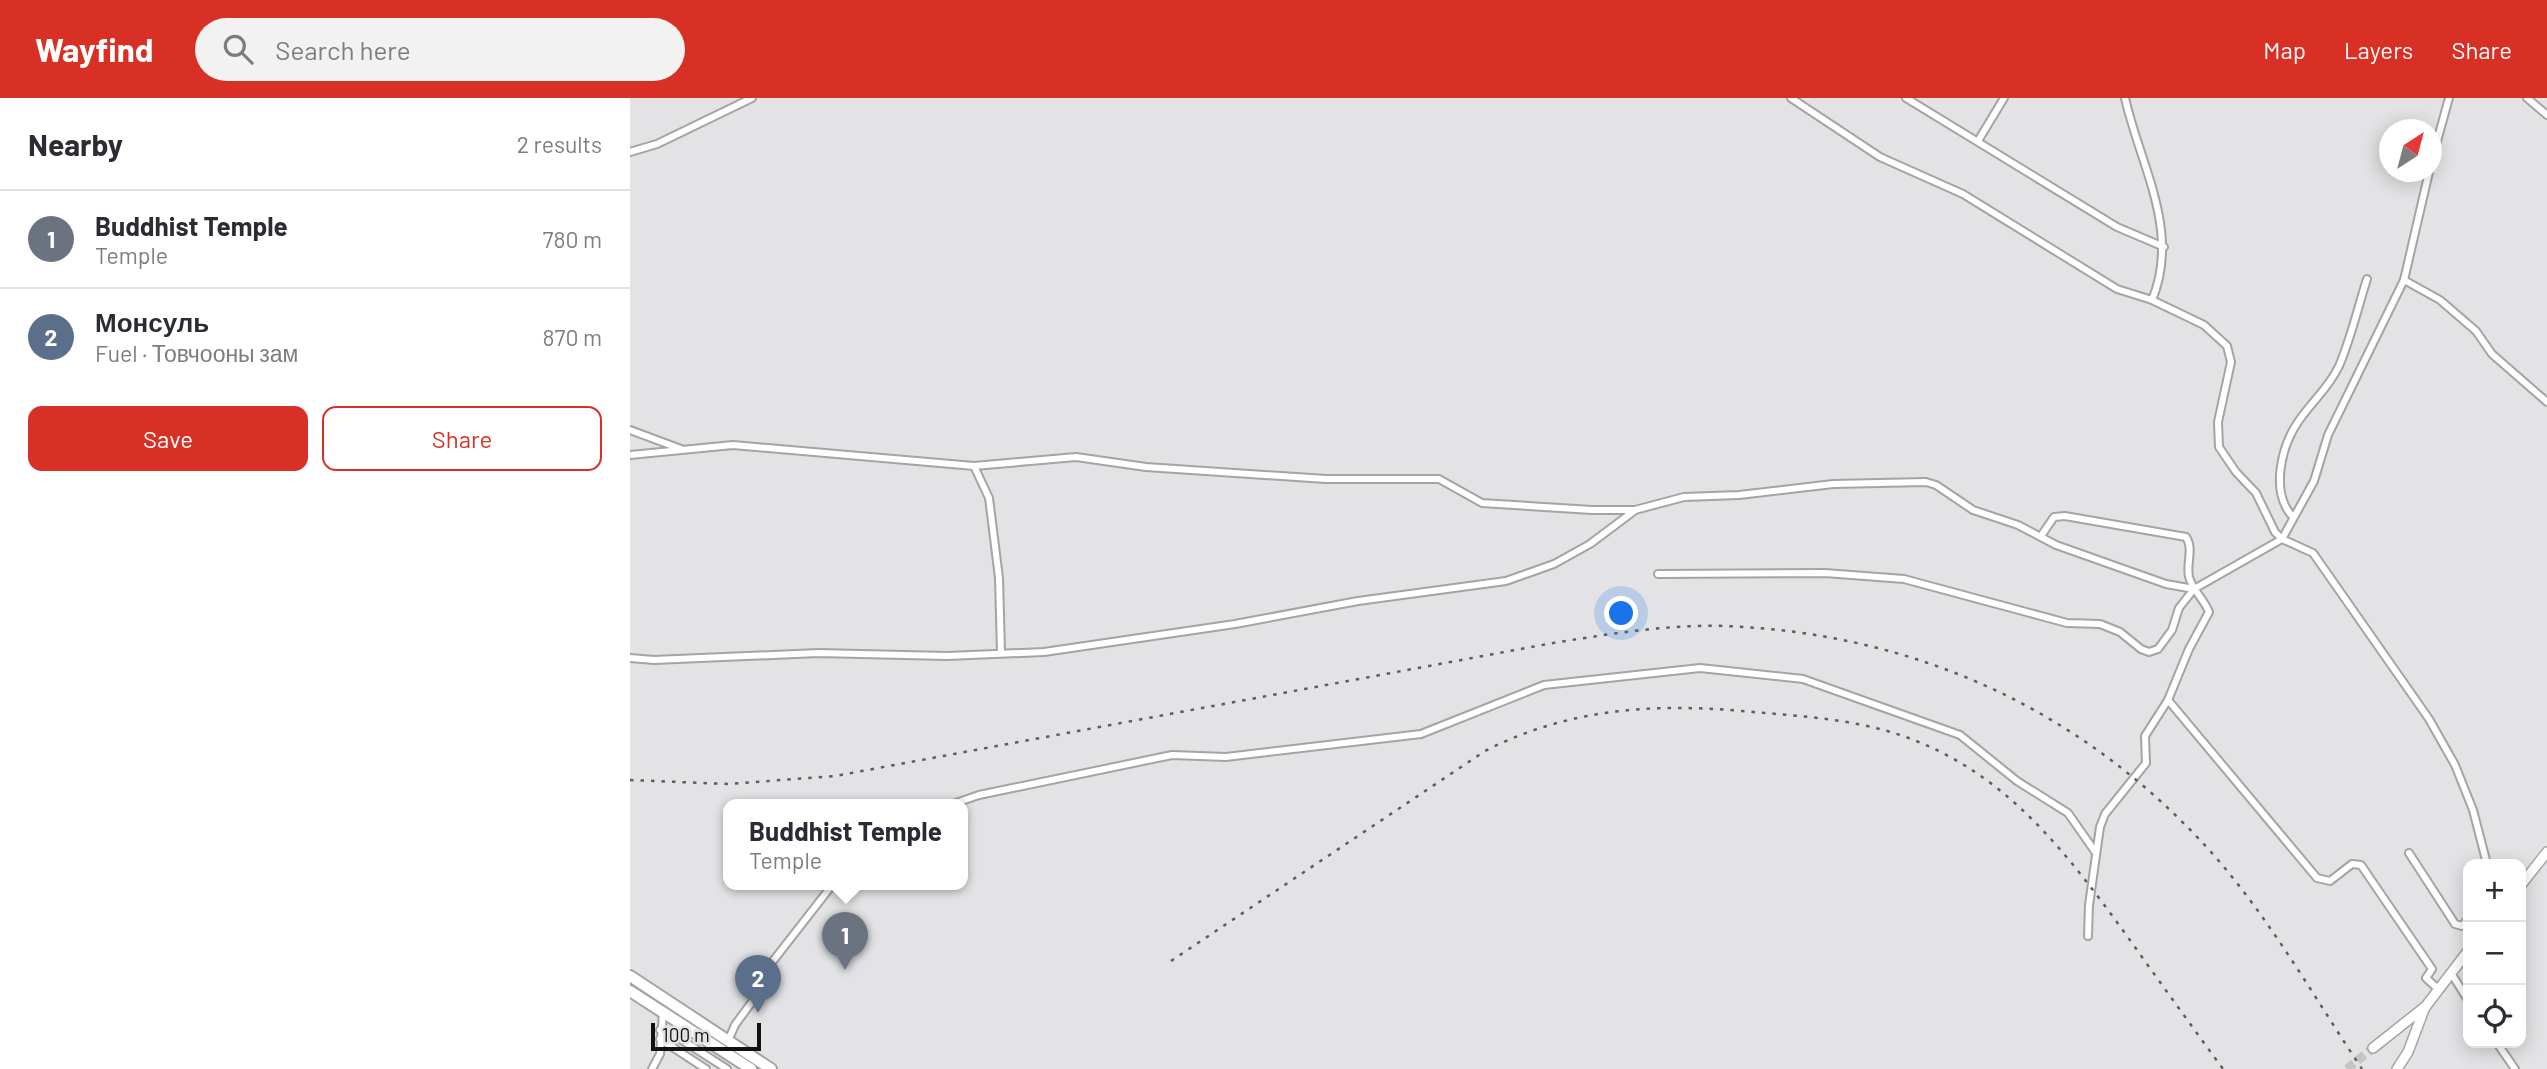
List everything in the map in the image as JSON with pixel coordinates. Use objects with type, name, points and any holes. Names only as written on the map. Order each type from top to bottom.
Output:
[{"type":"highway","points":[[630,976],[771,1069]]},
{"type":"highway","points":[[630,991],[751,1069]]},
{"type":"main road","points":[[2526,879],[2547,852]]},
{"type":"main road","points":[[2397,1069],[2408,1052],[2426,1006],[2463,957]]},
{"type":"main road","points":[[2373,1048],[2426,1006]]},
{"type":"street","points":[[630,152],[657,144],[752,98]]},
{"type":"street","points":[[1791,98],[1880,157],[1962,194],[2117,289],[2152,300],[2204,326],[2227,346],[2231,362],[2218,422],[2219,447],[2236,472],[2256,493],[2282,539],[2313,553],[2429,719],[2455,765],[2473,810],[2486,859]]},
{"type":"street","points":[[1906,98],[2117,227],[2164,247]]},
{"type":"street","points":[[1978,141],[2004,98]]},
{"type":"street","points":[[2125,98],[2151,181],[2164,247],[2152,300]]},
{"type":"street","points":[[2442,123],[2449,98]]},
{"type":"street","points":[[2528,98],[2547,115]]},
{"type":"street","points":[[1658,574],[1825,573],[1904,579],[2067,623],[2100,624],[2149,652],[2158,649],[2165,642],[2179,608],[2193,589],[2282,539],[2314,481],[2328,435],[2404,279],[2427,182]]},
{"type":"street","points":[[2293,517],[2286,509],[2280,493],[2284,454],[2295,425],[2329,385],[2339,366],[2367,279]]},
{"type":"street","points":[[2404,279],[2440,300],[2476,331],[2493,354],[2547,402]]},
{"type":"street","points":[[630,430],[683,450]]},
{"type":"street","points":[[630,455],[733,445],[974,466],[1076,457],[1146,467],[1326,479],[1438,479],[1482,503],[1496,506],[1635,510],[1684,497],[1911,481],[1936,485],[1973,510],[2041,536],[2056,545],[2139,575],[2193,589]]},
{"type":"street","points":[[974,466],[989,498],[999,578],[1001,653]]},
{"type":"street","points":[[630,658],[654,660],[874,652],[947,656],[1058,650],[1506,581],[1554,564],[1590,544],[1635,510]]},
{"type":"street","points":[[2041,536],[2050,521],[2059,516],[2179,533],[2189,540],[2188,575],[2193,589],[2207,607],[2208,620],[2189,649],[2168,700],[2145,736],[2146,763],[2105,814],[2096,853],[2088,936]]},
{"type":"street","points":[[967,799],[1172,755],[1226,757],[1421,734],[1544,685],[1700,668],[1803,679],[1960,735],[1986,753],[2017,781],[2068,813],[2096,853]]},
{"type":"street","points":[[2168,700],[2317,878],[2330,881],[2352,864],[2361,865],[2432,969],[2426,978],[2438,989]]},
{"type":"street","points":[[2409,853],[2455,924],[2462,926],[2465,922]]},
{"type":"street","points":[[728,1041],[735,1025],[760,991],[766,970],[828,890]]},
{"type":"street","points":[[2451,973],[2463,992]]},
{"type":"street","points":[[652,1069],[660,1054],[663,1012]]},
{"type":"street","points":[[660,1030],[670,1033],[727,1069]]},
{"type":"street","points":[[660,1039],[706,1069]]},
{"type":"street","points":[[2500,1048],[2515,1069]]},
{"type":"tunnel","points":[[2347,1069],[2373,1048]]},
{"type":"railway","points":[[630,780],[728,784],[835,776],[1596,636],[1704,626],[1796,632],[1864,645],[1930,664],[1992,689],[2052,720],[2108,758],[2161,802],[2232,877],[2272,930],[2362,1069]]},
{"type":"railway","points":[[1171,961],[1485,751],[1516,737],[1578,718],[1642,709],[1708,709],[1803,716],[1864,725],[1903,736],[1940,751],[2003,793],[2031,818],[2081,874],[2223,1069]]},
{"type":"place","name":"Buddhist Temple","points":[[845,970]]},
{"type":"place","name":"Монсуль","points":[[758,1013]]}]
